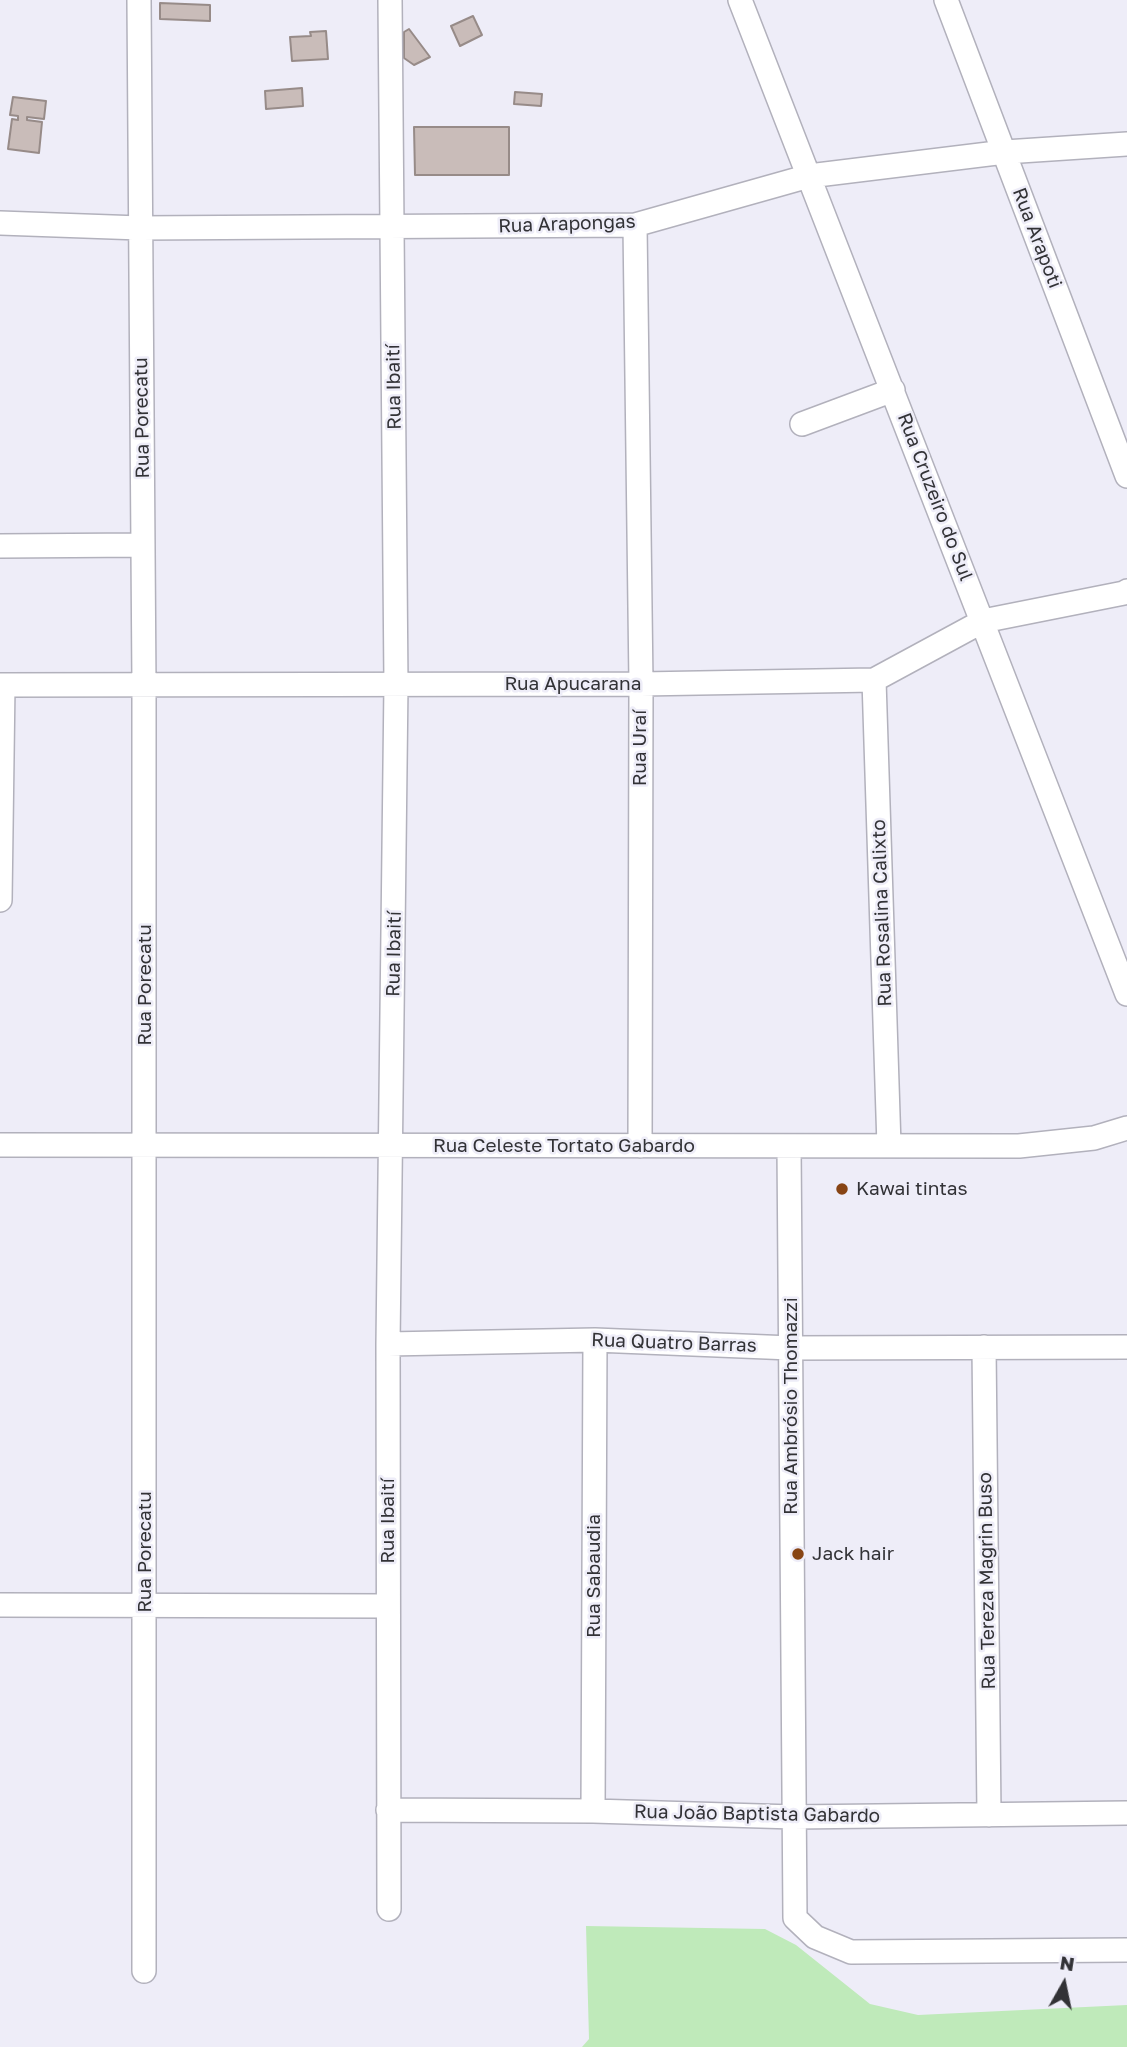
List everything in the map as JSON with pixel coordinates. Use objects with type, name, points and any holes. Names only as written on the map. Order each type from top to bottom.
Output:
[{"type":"street","name":"Rua Porecatu","points":[[139,0],[144,685],[144,1971]]},
{"type":"street","name":"Rua Ibaití","points":[[388,1909],[388,1344],[396,684],[390,0]]},
{"type":"street","name":"Rua Cruzeiro do Sul","points":[[740,0],[1127,994]]},
{"type":"street","name":"Rua Arapoti","points":[[946,0],[1127,476]]},
{"type":"street","name":"Rua Arapongas","points":[[0,223],[140,228],[635,225],[809,176],[1005,152],[1127,144]]},
{"type":"street","name":"Rua Uraí","points":[[635,225],[640,684],[640,1146]]},
{"type":"street","points":[[802,424],[893,390]]},
{"type":"street","points":[[0,546],[143,545]]},
{"type":"street","name":"Rua Apucarana","points":[[2,685],[640,684],[874,680],[983,621],[1127,591]]},
{"type":"street","name":"Rua Rosalina Calixto","points":[[874,680],[890,1146]]},
{"type":"street","points":[[0,900],[2,685]]},
{"type":"street","name":"Rua Celeste Tortato Gabardo","points":[[0,1145],[1019,1146],[1094,1138],[1127,1128]]},
{"type":"street","name":"Rua Ambrósio Thomazzi","points":[[789,1146],[795,1918],[815,1937],[851,1952],[1127,1950]]},
{"type":"street","name":"Rua Quatro Barras","points":[[388,1344],[595,1340],[791,1348],[1127,1347]]},
{"type":"street","name":"Rua Sabaudia","points":[[593,1811],[595,1340]]},
{"type":"street","name":"Rua Tereza Magrin Buso","points":[[984,1347],[989,1815]]},
{"type":"street","points":[[0,1605],[388,1606]]},
{"type":"street","name":"Rua João Baptista Gabardo","points":[[388,1810],[593,1811],[794,1817],[1127,1814]]},
{"type":"green space","points":[[586,1926],[765,1929],[796,1945],[870,2004],[918,2015],[1127,2005],[1127,2047],[582,2047],[589,2039]]},
{"type":"building","points":[[160,3],[210,5],[210,21],[160,19]]},
{"type":"building","points":[[473,16],[482,35],[460,46],[451,26]]},
{"type":"building","points":[[409,29],[430,57],[414,65],[404,58],[404,32]]},
{"type":"building","points":[[326,31],[328,59],[292,61],[290,37],[311,36],[310,32]]},
{"type":"building","points":[[302,88],[303,106],[266,109],[265,91]]},
{"type":"building","points":[[515,92],[542,94],[541,106],[514,104]]},
{"type":"building","points":[[13,97],[46,101],[44,119],[27,117],[27,120],[42,122],[39,153],[8,149],[12,119],[18,120],[18,116],[10,115]]},
{"type":"building","points":[[414,127],[509,127],[509,175],[415,175]]},
{"type":"place","name":"Kawai tintas","points":[[842,1189]]},
{"type":"place","name":"Jack hair","points":[[798,1554]]}]
